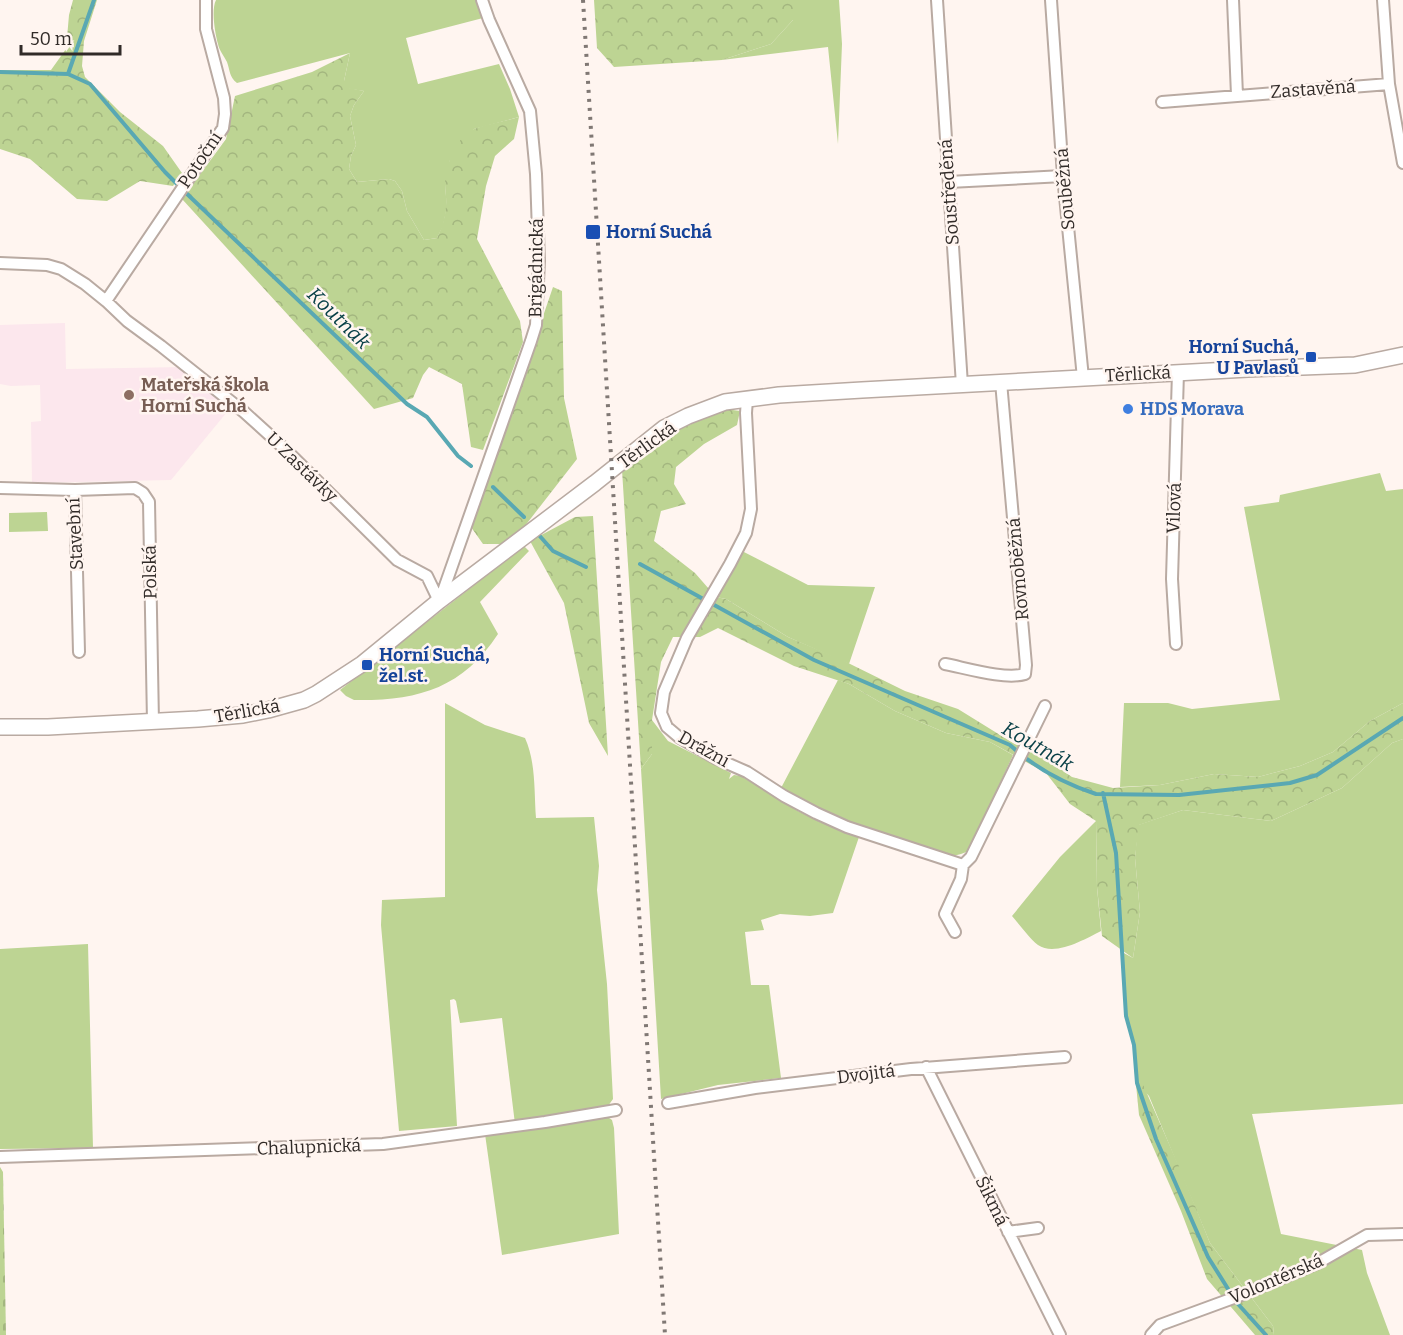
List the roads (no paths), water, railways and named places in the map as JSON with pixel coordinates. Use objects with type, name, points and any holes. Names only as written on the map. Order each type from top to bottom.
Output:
[{"type":"main road","name":"Těrlická","points":[[0,727],[153,722],[243,715],[304,700],[362,664],[439,601],[664,429],[725,402],[779,395],[1178,372],[1355,365],[1403,355]]},
{"type":"street","name":"Potoční","points":[[105,301],[223,128],[224,98],[206,29],[206,0]]},
{"type":"street","name":"Brigádnická","points":[[439,601],[531,341],[536,317],[537,182],[530,111],[489,20],[483,0]]},
{"type":"street","name":"Soustředěná","points":[[937,0],[962,385]]},
{"type":"street","name":"Souběžná","points":[[1051,0],[1063,176],[1083,378]]},
{"type":"street","points":[[1233,0],[1237,95]]},
{"type":"street","points":[[1383,0],[1389,84],[1403,163]]},
{"type":"street","name":"Zastavěná","points":[[1162,102],[1389,84]]},
{"type":"street","points":[[949,182],[1063,176]]},
{"type":"street","name":"U Zastávky","points":[[0,263],[46,265],[61,269],[85,284],[127,321],[244,412],[286,450],[397,560],[426,576],[439,601]]},
{"type":"street","name":"Vilová","points":[[1176,644],[1172,579],[1178,372]]},
{"type":"street","name":"Rovnoběžná","points":[[945,664],[993,674],[1019,676],[1025,674],[1001,382]]},
{"type":"street","name":"Drážní","points":[[747,399],[751,509],[747,533],[687,638],[664,692],[661,713],[666,727],[680,738],[715,758],[747,772],[816,813],[847,827],[963,865]]},
{"type":"street","name":"Stavební","points":[[0,488],[75,490],[80,651]]},
{"type":"street","name":"Polská","points":[[75,490],[135,488],[143,493],[148,502],[153,722]]},
{"type":"street","points":[[955,932],[945,914],[961,879],[963,865],[971,856],[1045,706]]},
{"type":"street","name":"Dvojitá","points":[[668,1103],[755,1088],[926,1067],[1065,1057]]},
{"type":"street","name":"Šikmá","points":[[926,1067],[1060,1335]]},
{"type":"street","name":"Chalupnická","points":[[0,1157],[383,1144],[616,1110]]},
{"type":"street","points":[[1008,1232],[1038,1228]]},
{"type":"street","name":"Volontérská","points":[[1151,1335],[1161,1325],[1318,1263],[1366,1235],[1403,1234]]},
{"type":"waterway","points":[[0,72],[68,74],[94,0]]},
{"type":"waterway","name":"Koutnák","points":[[68,74],[90,84],[177,184]]},
{"type":"waterway","name":"Koutnák","points":[[185,192],[407,404],[427,417],[458,456],[471,466]]},
{"type":"waterway","name":"Koutnák","points":[[493,487],[524,517]]},
{"type":"waterway","name":"Koutnák","points":[[538,534],[553,551],[586,567]]},
{"type":"waterway","name":"Koutnák","points":[[640,564],[814,660],[1010,745],[1029,761],[1050,774],[1096,794],[1179,795],[1290,783],[1317,775],[1403,718]]},
{"type":"waterway","points":[[1103,793],[1116,853],[1126,1016],[1134,1045],[1137,1083],[1156,1139],[1208,1257],[1230,1292]]},
{"type":"waterway","points":[[1238,1304],[1266,1335]]},
{"type":"railway","points":[[583,0],[665,1335]]},
{"type":"place","name":"Horní Suchá","points":[[593,232]]},
{"type":"place","name":"Horní Suchá, U Pavlasů","points":[[1311,357]]},
{"type":"place","name":"Mateřská škola Horní Suchá","points":[[129,395]]},
{"type":"place","name":"HDS Morava","points":[[1128,409]]},
{"type":"place","name":"Horní Suchá, žel.st.","points":[[367,665]]}]
